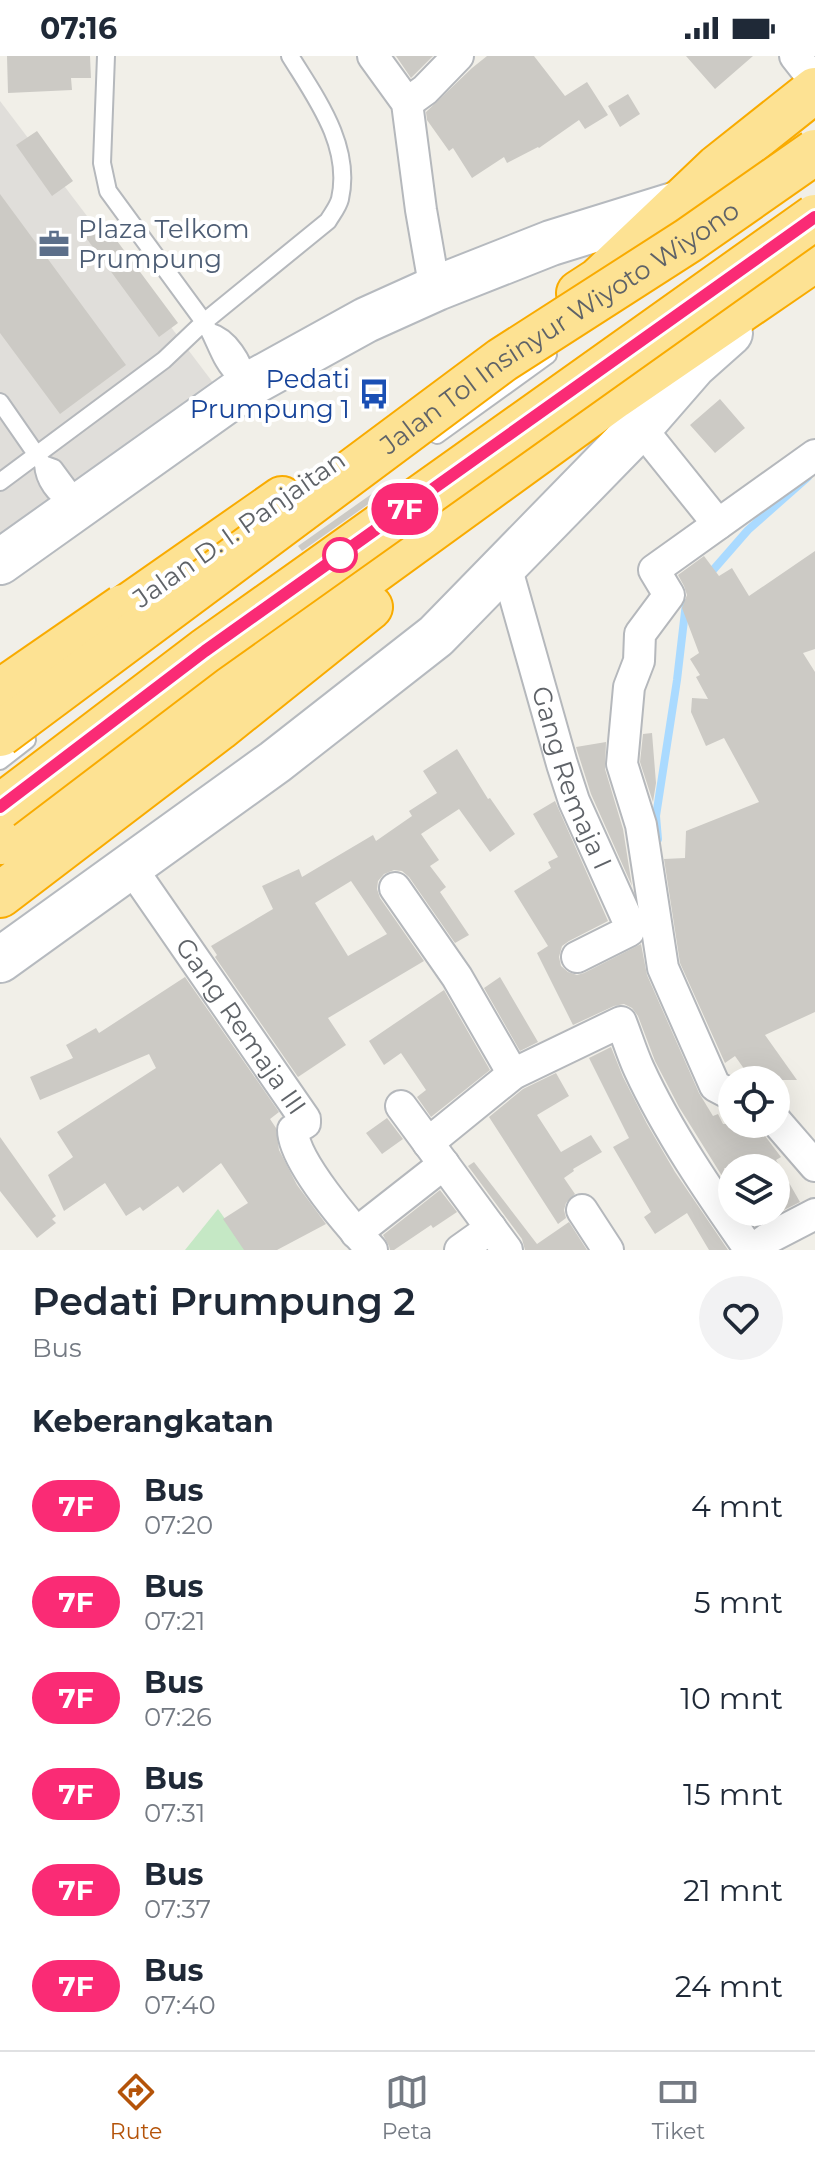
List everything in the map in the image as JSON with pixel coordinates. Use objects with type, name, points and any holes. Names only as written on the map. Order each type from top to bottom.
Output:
[{"type":"highway","name":"Jalan D. I. Panjaitan","points":[[0,695],[599,280],[683,212],[718,167],[805,72]]},
{"type":"highway","name":"Jalan Tol Insinyur Wiyoto Wiyono","points":[[18,734],[502,360],[689,240],[815,152]]},
{"type":"highway","points":[[0,807],[205,651],[815,217]]},
{"type":"highway","points":[[0,842],[615,396],[813,258]]},
{"type":"highway","points":[[0,695],[377,430],[502,360]]},
{"type":"highway","points":[[0,895],[219,728],[375,603],[694,365]]},
{"type":"highway","points":[[0,835],[473,460]]},
{"type":"street","points":[[373,56],[407,103],[421,210],[437,288]]},
{"type":"street","points":[[407,103],[425,90],[458,56]]},
{"type":"street","points":[[0,562],[72,506],[248,381],[366,320],[551,243],[683,212]]},
{"type":"street","points":[[0,960],[132,871],[436,636],[640,427],[694,365],[813,258]]},
{"type":"street","points":[[640,427],[718,524]]},
{"type":"street","points":[[718,1088],[663,968],[641,825],[622,764],[629,687],[639,661],[640,634],[669,595],[654,570],[815,455]]},
{"type":"street","name":"Gang Remaja I","points":[[503,567],[510,580],[574,801],[629,923],[629,931],[577,957]]},
{"type":"street","name":"Gang Remaja III","points":[[132,871],[305,1119],[305,1123],[293,1130],[293,1140],[305,1163],[364,1241]]},
{"type":"street","points":[[395,888],[457,977],[513,1074]]},
{"type":"street","points":[[364,1241],[436,1154],[513,1074],[621,1022],[638,1068],[664,1116],[716,1202],[751,1250],[815,1214]]},
{"type":"street","points":[[401,1106],[499,1239],[460,1250]]},
{"type":"street","points":[[790,1137],[815,1166]]},
{"type":"street","points":[[582,1210],[608,1250]]},
{"type":"lane","points":[[106,56],[102,163],[108,191],[208,327],[213,343],[233,374],[248,381]]},
{"type":"lane","points":[[0,482],[40,460],[208,327],[328,221],[340,202],[343,170],[328,117],[290,56]]},
{"type":"lane","points":[[605,313],[623,299],[683,212]]},
{"type":"lane","points":[[0,807],[107,718],[368,528],[605,373],[813,258]]},
{"type":"lane","points":[[423,445],[559,347]]},
{"type":"lane","points":[[0,402],[40,460],[54,468],[71,491],[72,506]]},
{"type":"lane","points":[[0,761],[18,734]]},
{"type":"shaded area","name":"Plaza Telkom Prumpung","points":[[0,101],[217,388],[0,548]]},
{"type":"green space","points":[[218,1209],[247,1250],[185,1250]]},
{"type":"building","points":[[7,56],[90,56],[91,78],[71,78],[72,90],[8,93]]},
{"type":"building","points":[[396,56],[433,56],[411,78]]},
{"type":"building","points":[[487,56],[534,56],[565,96],[587,82],[608,115],[585,129],[579,120],[539,148],[507,163],[504,157],[472,178],[453,148],[449,151],[427,120],[426,112]]},
{"type":"building","points":[[686,56],[753,56],[715,89]]},
{"type":"building","points":[[628,94],[640,114],[620,127],[608,106]]},
{"type":"building","points":[[37,131],[73,181],[52,196],[16,145]]},
{"type":"building","points":[[0,194],[126,365],[60,414],[0,333]]},
{"type":"building","points":[[103,222],[178,323],[159,337],[84,235]]},
{"type":"building","points":[[720,399],[745,428],[715,453],[690,425]]},
{"type":"building","points":[[380,488],[384,493],[302,551],[298,546]]},
{"type":"building","points":[[815,551],[815,649],[803,653],[815,672],[815,1012],[765,1035],[787,1066],[742,1066],[735,1056],[725,1063],[680,963],[664,859],[685,858],[686,831],[759,802],[724,738],[706,746],[691,712],[692,698],[708,699],[696,677],[700,675],[690,659],[699,653],[682,608],[687,595],[678,575],[704,556],[719,576],[732,568],[749,596]]},
{"type":"building","points":[[652,733],[656,783],[653,802],[640,762],[643,734]]},
{"type":"building","points":[[606,742],[605,769],[623,829],[632,886],[591,794],[576,747]]},
{"type":"building","points":[[457,749],[488,799],[515,834],[490,852],[459,809],[421,834],[439,860],[430,866],[446,887],[440,892],[469,935],[455,943],[409,877],[402,871],[394,870],[384,874],[378,881],[380,898],[424,961],[328,1018],[346,1045],[298,1077],[215,957],[217,955],[211,946],[273,909],[262,886],[299,869],[302,877],[373,835],[376,841],[412,816],[409,811],[437,793],[423,771]],"holes":[[[351,881],[387,934],[348,956],[315,903]]]},
{"type":"building","points":[[555,801],[608,921],[562,946],[559,957],[561,966],[577,975],[641,944],[647,975],[699,1093],[713,1116],[718,1114],[718,1138],[767,1138],[779,1154],[718,1154],[718,1170],[679,1107],[632,1008],[624,1004],[614,1006],[573,1025],[537,953],[548,946],[514,891],[551,868],[548,862],[558,857],[533,814]]},
{"type":"building","points":[[185,977],[279,1112],[270,1119],[276,1128],[279,1150],[297,1185],[326,1224],[277,1250],[244,1250],[223,1219],[248,1203],[221,1163],[183,1193],[178,1186],[143,1211],[140,1207],[126,1216],[105,1183],[64,1211],[48,1175],[73,1157],[57,1132],[156,1068],[149,1054],[40,1100],[30,1077],[73,1058],[66,1045],[96,1028],[99,1033]]},
{"type":"building","points":[[500,977],[538,1042],[520,1051],[484,988]]},
{"type":"building","points":[[444,990],[490,1070],[431,1117],[417,1097],[426,1090],[401,1053],[384,1065],[369,1041]]},
{"type":"building","points":[[611,1047],[647,1124],[675,1172],[728,1250],[709,1250],[687,1213],[655,1234],[644,1217],[651,1212],[613,1147],[629,1138],[589,1058]]},
{"type":"building","points":[[556,1073],[569,1096],[537,1115],[561,1152],[591,1135],[602,1152],[564,1178],[575,1194],[566,1203],[566,1218],[558,1224],[489,1117],[523,1089]]},
{"type":"building","points":[[387,1118],[403,1139],[382,1154],[366,1133]]},
{"type":"building","points":[[0,1137],[56,1216],[52,1219],[56,1223],[37,1238],[0,1191]]},
{"type":"building","points":[[474,1162],[537,1244],[569,1222],[587,1250],[525,1250],[522,1239],[468,1166]]},
{"type":"building","points":[[790,1184],[800,1202],[790,1207]]},
{"type":"building","points":[[440,1190],[457,1212],[390,1250],[383,1235]]},
{"type":"waterway","points":[[707,577],[748,530],[808,477]]},
{"type":"waterway","points":[[658,839],[656,816],[686,603]]},
{"type":"bus line","name":"7F","points":[[0,807],[205,651],[815,217]]},
{"type":"place","name":"Plaza Telkom Prumpung","points":[[54,244]]},
{"type":"place","name":"Pedati Prumpung 1","points":[[374,394]]}]
